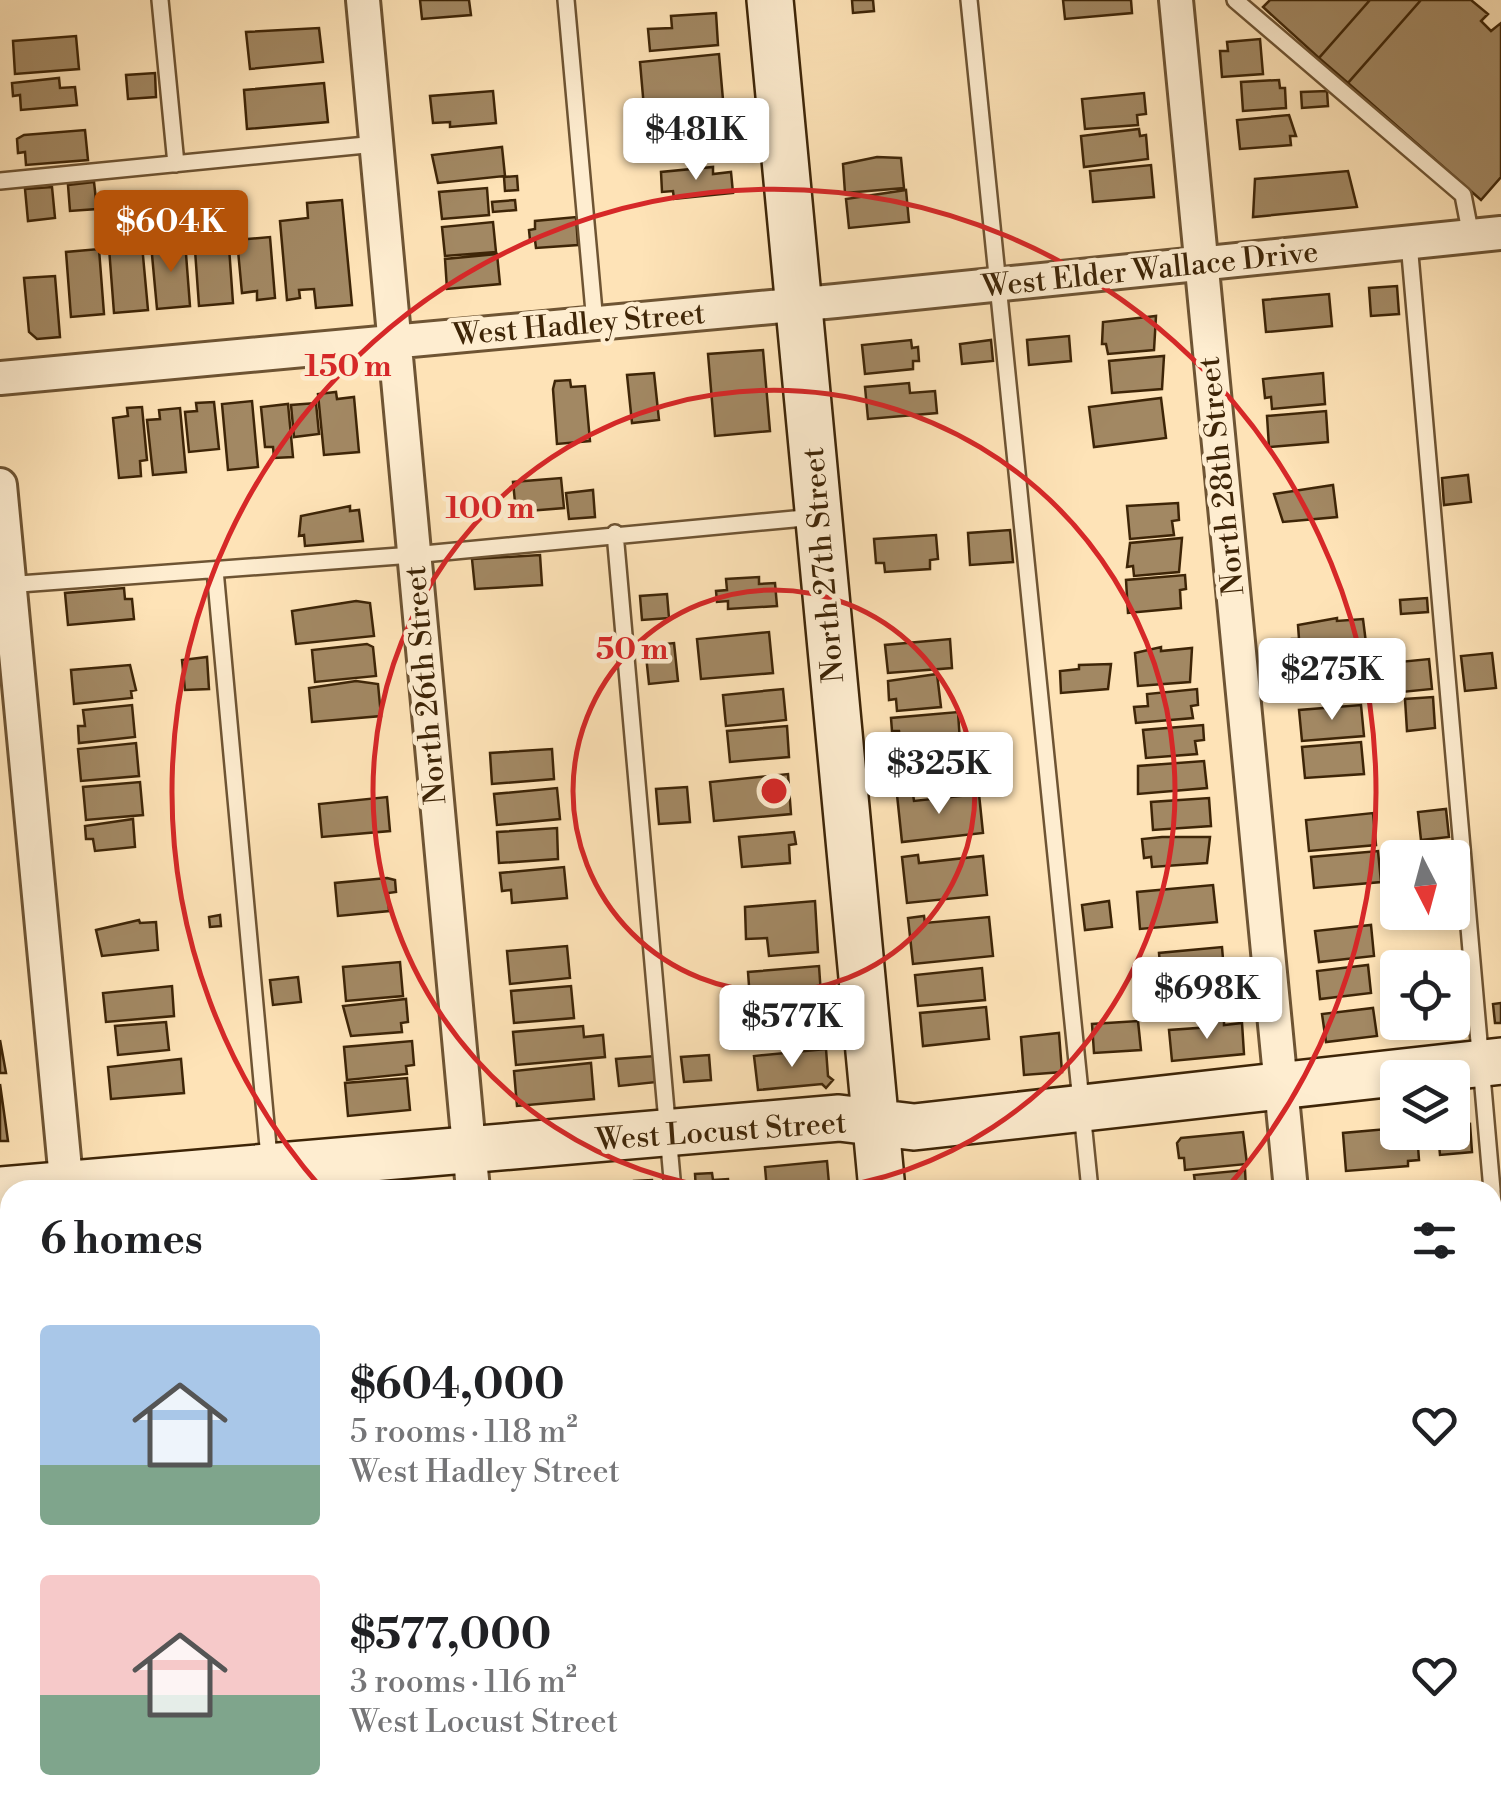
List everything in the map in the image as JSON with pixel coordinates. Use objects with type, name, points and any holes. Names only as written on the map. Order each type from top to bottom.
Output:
[{"type":"street","name":"North 26th Street","points":[[363,0],[471,1170]]},
{"type":"street","name":"North 27th Street","points":[[770,0],[881,1180]]},
{"type":"street","name":"North 28th Street","points":[[1176,0],[1290,1180]]},
{"type":"street","name":"West Elder Wallace Drive","points":[[799,305],[1486,234]]},
{"type":"street","name":"West Hadley Street","points":[[0,378],[799,305]]},
{"type":"street","points":[[0,485],[5,585],[66,1180]]},
{"type":"street","name":"West Locust Street","points":[[226,1180],[471,1170],[668,1133],[838,1118],[914,1127],[1491,1062]]},
{"type":"lane","points":[[160,0],[176,164]]},
{"type":"lane","points":[[566,0],[595,323]]},
{"type":"lane","points":[[969,0],[1089,1180]]},
{"type":"lane","points":[[1235,0],[1462,195],[1486,234]]},
{"type":"lane","points":[[0,181],[376,144]]},
{"type":"lane","points":[[1409,242],[1491,1062],[1492,1180]]},
{"type":"lane","points":[[5,585],[413,555],[819,516]]},
{"type":"lane","points":[[615,533],[672,1180]]},
{"type":"lane","points":[[215,570],[271,1178]]},
{"type":"building","points":[[420,0],[469,0],[471,15],[422,19]]},
{"type":"building","points":[[852,0],[873,0],[874,11],[853,13]]},
{"type":"building","points":[[1063,0],[1131,0],[1132,13],[1065,19]]},
{"type":"building","points":[[1270,0],[1370,0],[1319,58],[1263,7]]},
{"type":"building","points":[[1370,0],[1421,0],[1348,83],[1319,58]]},
{"type":"building","points":[[1421,0],[1471,0],[1488,14],[1481,21],[1491,31],[1501,23],[1501,177],[1481,200],[1348,83]]},
{"type":"building","points":[[716,13],[718,45],[650,51],[648,29],[672,28],[671,16]]},
{"type":"building","points":[[319,28],[323,62],[250,69],[246,32]]},
{"type":"building","points":[[76,36],[79,69],[15,74],[13,41]]},
{"type":"building","points":[[1260,39],[1263,74],[1222,77],[1220,51],[1228,51],[1227,42]]},
{"type":"building","points":[[719,54],[723,100],[644,108],[640,62]]},
{"type":"building","points":[[155,73],[156,97],[128,99],[126,75]]},
{"type":"building","points":[[59,78],[60,88],[75,87],[77,105],[21,110],[20,95],[13,96],[12,83]]},
{"type":"building","points":[[1279,80],[1280,88],[1285,88],[1286,108],[1243,111],[1241,82]]},
{"type":"building","points":[[324,83],[328,122],[247,129],[244,90]]},
{"type":"building","points":[[493,91],[496,123],[450,127],[450,122],[433,123],[430,96]]},
{"type":"building","points":[[1327,91],[1328,106],[1302,108],[1301,92]]},
{"type":"building","points":[[1144,93],[1146,114],[1137,115],[1138,125],[1085,129],[1082,99]]},
{"type":"building","points":[[1289,115],[1296,136],[1290,136],[1291,145],[1240,149],[1237,120]]},
{"type":"building","points":[[724,122],[726,154],[656,160],[655,140],[680,138],[679,126]]},
{"type":"building","points":[[1139,129],[1140,136],[1146,135],[1148,159],[1084,167],[1081,136]]},
{"type":"building","points":[[85,130],[88,160],[26,165],[25,152],[18,153],[17,139],[24,135]]},
{"type":"building","points":[[502,147],[505,176],[438,183],[432,155]]},
{"type":"building","points":[[877,157],[901,158],[904,188],[845,193],[843,164]]},
{"type":"building","points":[[1151,165],[1154,197],[1093,202],[1090,171]]},
{"type":"building","points":[[713,167],[713,174],[731,172],[733,193],[674,199],[673,191],[662,192],[661,172]]},
{"type":"building","points":[[1348,171],[1357,207],[1253,217],[1255,179]]},
{"type":"building","points":[[517,176],[518,190],[505,191],[504,177]]},
{"type":"building","points":[[94,182],[97,209],[70,211],[68,185]]},
{"type":"building","points":[[52,187],[55,218],[28,221],[25,189]]},
{"type":"building","points":[[487,188],[489,215],[442,219],[439,192]]},
{"type":"building","points":[[906,190],[909,222],[849,228],[846,199]]},
{"type":"building","points":[[342,200],[352,305],[316,308],[314,289],[299,290],[300,298],[287,300],[280,221],[308,218],[307,203]]},
{"type":"building","points":[[515,200],[516,210],[493,212],[492,202]]},
{"type":"building","points":[[576,217],[578,245],[536,248],[535,240],[530,240],[529,230],[535,229],[535,221]]},
{"type":"building","points":[[493,222],[496,252],[445,256],[442,227]]},
{"type":"building","points":[[270,237],[275,298],[257,300],[257,291],[242,293],[237,240]]},
{"type":"building","points":[[185,241],[190,306],[157,309],[151,244]]},
{"type":"building","points":[[142,245],[148,310],[114,313],[109,248]]},
{"type":"building","points":[[229,247],[233,303],[199,306],[195,250]]},
{"type":"building","points":[[99,249],[104,314],[71,317],[66,252]]},
{"type":"building","points":[[497,254],[500,284],[447,289],[445,259]]},
{"type":"building","points":[[55,276],[60,337],[37,339],[29,332],[24,278]]},
{"type":"building","points":[[1397,286],[1399,314],[1371,316],[1369,288]]},
{"type":"building","points":[[1329,294],[1332,326],[1266,332],[1263,300]]},
{"type":"building","points":[[1156,316],[1154,350],[1108,354],[1106,344],[1102,344],[1103,322]]},
{"type":"building","points":[[1069,336],[1071,361],[1029,365],[1027,340]]},
{"type":"building","points":[[911,340],[912,348],[918,347],[919,361],[913,361],[913,369],[865,374],[862,345]]},
{"type":"building","points":[[991,340],[993,361],[962,364],[960,344]]},
{"type":"building","points":[[763,350],[770,431],[715,436],[708,354]]},
{"type":"building","points":[[1164,356],[1162,389],[1112,393],[1109,361]]},
{"type":"building","points":[[654,373],[659,420],[632,423],[627,375]]},
{"type":"building","points":[[1323,373],[1325,404],[1272,409],[1271,397],[1265,398],[1263,379]]},
{"type":"building","points":[[570,380],[571,387],[585,386],[590,441],[557,444],[553,389],[555,381]]},
{"type":"building","points":[[909,383],[910,393],[935,391],[937,413],[868,419],[865,387]]},
{"type":"building","points":[[336,392],[337,399],[354,397],[359,452],[324,455],[318,394]]},
{"type":"building","points":[[1161,398],[1166,438],[1094,447],[1089,407]]},
{"type":"building","points":[[252,401],[258,467],[228,470],[222,404]]},
{"type":"building","points":[[214,402],[219,449],[189,452],[185,412],[197,411],[196,403]]},
{"type":"building","points":[[316,403],[319,434],[294,437],[291,405]]},
{"type":"building","points":[[288,404],[293,457],[274,458],[273,447],[265,447],[261,407]]},
{"type":"building","points":[[142,407],[147,460],[140,461],[141,476],[119,478],[113,418],[128,416],[127,408]]},
{"type":"building","points":[[180,408],[186,472],[153,475],[147,420],[160,419],[159,410]]},
{"type":"building","points":[[1326,411],[1328,442],[1269,447],[1267,416]]},
{"type":"building","points":[[1468,475],[1471,502],[1444,505],[1442,478]]},
{"type":"building","points":[[561,478],[564,508],[516,512],[513,482]]},
{"type":"building","points":[[1333,485],[1337,517],[1283,522],[1274,494]]},
{"type":"building","points":[[593,490],[595,517],[569,519],[566,493]]},
{"type":"building","points":[[1178,503],[1179,520],[1172,521],[1174,535],[1130,539],[1127,506]]},
{"type":"building","points":[[350,506],[350,511],[359,510],[363,541],[305,546],[304,535],[299,536],[301,516]]},
{"type":"building","points":[[1010,530],[1013,562],[970,565],[968,533]]},
{"type":"building","points":[[936,535],[938,559],[930,560],[930,569],[885,572],[884,563],[876,563],[874,539]]},
{"type":"building","points":[[1182,538],[1179,572],[1134,576],[1133,566],[1127,567],[1130,543]]},
{"type":"building","points":[[540,555],[542,585],[475,589],[472,559]]},
{"type":"building","points":[[1185,575],[1186,589],[1180,590],[1181,608],[1128,613],[1126,580]]},
{"type":"building","points":[[759,577],[759,584],[775,583],[777,606],[728,609],[728,601],[717,602],[716,591],[727,590],[726,579]]},
{"type":"building","points":[[124,588],[125,599],[132,599],[134,619],[68,625],[65,593]]},
{"type":"building","points":[[667,594],[669,618],[642,620],[640,596]]},
{"type":"building","points":[[1427,598],[1428,612],[1401,614],[1400,600]]},
{"type":"building","points":[[356,601],[370,603],[374,636],[296,644],[292,611]]},
{"type":"building","points":[[1337,618],[1363,619],[1367,651],[1293,658],[1292,639],[1299,639],[1298,625]]},
{"type":"building","points":[[769,632],[773,673],[701,679],[697,639]]},
{"type":"building","points":[[950,639],[952,668],[888,673],[885,645]]},
{"type":"building","points":[[674,643],[678,681],[649,684],[645,646]]},
{"type":"building","points":[[367,644],[373,647],[376,676],[315,682],[312,650]]},
{"type":"building","points":[[1161,647],[1161,651],[1192,648],[1190,682],[1138,686],[1135,653]]},
{"type":"building","points":[[1492,653],[1496,688],[1465,691],[1461,656]]},
{"type":"building","points":[[207,657],[209,689],[185,690],[182,660]]},
{"type":"building","points":[[1429,659],[1432,689],[1402,692],[1399,662]]},
{"type":"building","points":[[1361,663],[1364,696],[1298,701],[1295,669]]},
{"type":"building","points":[[1111,664],[1108,689],[1061,693],[1060,671],[1079,669],[1079,665]]},
{"type":"building","points":[[130,665],[136,690],[131,691],[132,698],[74,704],[71,670]]},
{"type":"building","points":[[937,674],[941,707],[897,711],[896,699],[889,700],[888,681]]},
{"type":"building","points":[[356,681],[378,684],[381,716],[312,722],[309,688]]},
{"type":"building","points":[[783,689],[786,720],[726,726],[723,695]]},
{"type":"building","points":[[1197,689],[1198,705],[1191,706],[1193,718],[1136,723],[1134,707],[1148,706],[1147,694]]},
{"type":"building","points":[[1433,697],[1435,728],[1407,731],[1405,699]]},
{"type":"building","points":[[132,705],[135,737],[79,743],[78,726],[85,726],[83,710]]},
{"type":"building","points":[[1361,705],[1364,736],[1302,741],[1299,710]]},
{"type":"building","points":[[958,712],[960,742],[901,747],[899,731],[892,731],[891,718]]},
{"type":"building","points":[[1203,725],[1204,740],[1195,741],[1197,754],[1146,758],[1143,730]]},
{"type":"building","points":[[787,726],[789,757],[730,762],[727,731]]},
{"type":"building","points":[[1361,742],[1364,774],[1305,778],[1302,747]]},
{"type":"building","points":[[136,743],[139,776],[81,781],[78,749]]},
{"type":"building","points":[[961,748],[963,777],[896,782],[895,767],[903,766],[902,753]]},
{"type":"building","points":[[552,749],[554,779],[492,784],[490,753]]},
{"type":"building","points":[[1204,761],[1207,788],[1138,794],[1138,766]]},
{"type":"building","points":[[788,774],[791,814],[714,821],[710,782]]},
{"type":"building","points":[[140,782],[143,815],[86,820],[83,787]]},
{"type":"building","points":[[687,787],[690,822],[659,824],[656,789]]},
{"type":"building","points":[[557,788],[560,819],[497,825],[494,794]]},
{"type":"building","points":[[913,794],[914,801],[979,794],[983,833],[902,842],[897,795]]},
{"type":"building","points":[[387,797],[390,831],[322,837],[319,804]]},
{"type":"building","points":[[1209,798],[1211,826],[1153,830],[1151,802]]},
{"type":"building","points":[[1446,809],[1449,837],[1421,840],[1418,812]]},
{"type":"building","points":[[1373,813],[1376,845],[1309,851],[1306,820]]},
{"type":"building","points":[[133,819],[135,847],[95,851],[93,839],[86,839],[85,826]]},
{"type":"building","points":[[557,828],[558,859],[499,863],[497,832]]},
{"type":"building","points":[[794,832],[796,844],[789,845],[790,863],[742,867],[739,837]]},
{"type":"building","points":[[1210,837],[1207,863],[1152,867],[1151,857],[1144,858],[1142,839]]},
{"type":"building","points":[[1378,851],[1380,882],[1314,888],[1311,857]]},
{"type":"building","points":[[918,855],[919,863],[983,856],[987,895],[907,903],[902,857]]},
{"type":"building","points":[[564,867],[567,898],[512,903],[511,890],[502,891],[500,873]]},
{"type":"building","points":[[395,880],[396,892],[388,893],[389,911],[338,916],[335,883]]},
{"type":"building","points":[[1213,885],[1217,922],[1140,929],[1137,892]]},
{"type":"building","points":[[815,901],[818,952],[769,956],[767,938],[746,939],[745,907]]},
{"type":"building","points":[[1109,901],[1112,927],[1085,930],[1082,905]]},
{"type":"building","points":[[220,915],[221,926],[210,927],[209,917]]},
{"type":"building","points":[[924,916],[925,923],[989,917],[993,956],[913,964],[908,918]]},
{"type":"building","points":[[139,920],[156,922],[158,950],[102,956],[96,930]]},
{"type":"building","points":[[1371,925],[1374,956],[1319,962],[1315,931]]},
{"type":"building","points":[[567,946],[570,978],[510,984],[507,951]]},
{"type":"building","points":[[1222,947],[1224,971],[1161,977],[1159,953]]},
{"type":"building","points":[[400,962],[403,996],[346,1001],[343,967]]},
{"type":"building","points":[[1368,965],[1371,993],[1320,999],[1317,971]]},
{"type":"building","points":[[819,966],[821,995],[750,1000],[748,972]]},
{"type":"building","points":[[982,968],[985,1000],[918,1006],[915,975]]},
{"type":"building","points":[[298,977],[301,1002],[273,1005],[270,980]]},
{"type":"building","points":[[172,986],[174,1016],[106,1022],[103,993]]},
{"type":"building","points":[[571,986],[574,1018],[514,1023],[511,991]]},
{"type":"building","points":[[406,999],[408,1022],[401,1023],[402,1032],[351,1036],[343,1006]]},
{"type":"building","points":[[1501,1003],[1501,1023],[1495,1023],[1493,1004]]},
{"type":"building","points":[[986,1007],[989,1039],[923,1046],[920,1013]]},
{"type":"building","points":[[1373,1008],[1377,1036],[1326,1042],[1322,1014]]},
{"type":"building","points":[[1224,1020],[1224,1025],[1242,1023],[1244,1054],[1172,1061],[1169,1030],[1211,1027],[1210,1022]]},
{"type":"building","points":[[1138,1021],[1141,1050],[1094,1053],[1092,1024]]},
{"type":"building","points":[[166,1022],[169,1050],[118,1055],[115,1026]]},
{"type":"building","points":[[583,1026],[584,1037],[603,1035],[605,1057],[516,1065],[513,1032]]},
{"type":"building","points":[[1059,1033],[1062,1072],[1024,1075],[1021,1037]]},
{"type":"building","points":[[0,1040],[6,1073],[0,1073]]},
{"type":"building","points":[[412,1041],[414,1065],[406,1066],[407,1074],[347,1080],[344,1047]]},
{"type":"building","points":[[826,1049],[828,1076],[833,1080],[826,1088],[822,1084],[758,1090],[754,1056]]},
{"type":"building","points":[[709,1055],[711,1080],[684,1082],[681,1057]]},
{"type":"building","points":[[655,1056],[657,1082],[619,1086],[616,1059]]},
{"type":"building","points":[[181,1059],[184,1093],[111,1099],[108,1067]]},
{"type":"building","points":[[591,1063],[594,1099],[517,1106],[514,1071]]},
{"type":"building","points":[[407,1078],[410,1110],[348,1116],[345,1083]]},
{"type":"building","points":[[0,1084],[8,1141],[0,1141]]},
{"type":"building","points":[[1470,1124],[1472,1152],[1440,1155],[1440,1150],[1470,1150]]},
{"type":"building","points":[[1380,1130],[1380,1150],[1418,1150],[1419,1160],[1408,1161],[1408,1166],[1346,1171],[1343,1133]]},
{"type":"building","points":[[1243,1132],[1247,1164],[1185,1170],[1177,1143],[1181,1138]]},
{"type":"building","points":[[827,1161],[829,1180],[766,1180],[765,1167]]},
{"type":"building","points":[[1245,1170],[1246,1180],[1195,1180],[1194,1175]]},
{"type":"building","points":[[712,1173],[713,1180],[695,1180],[695,1174]]}]
